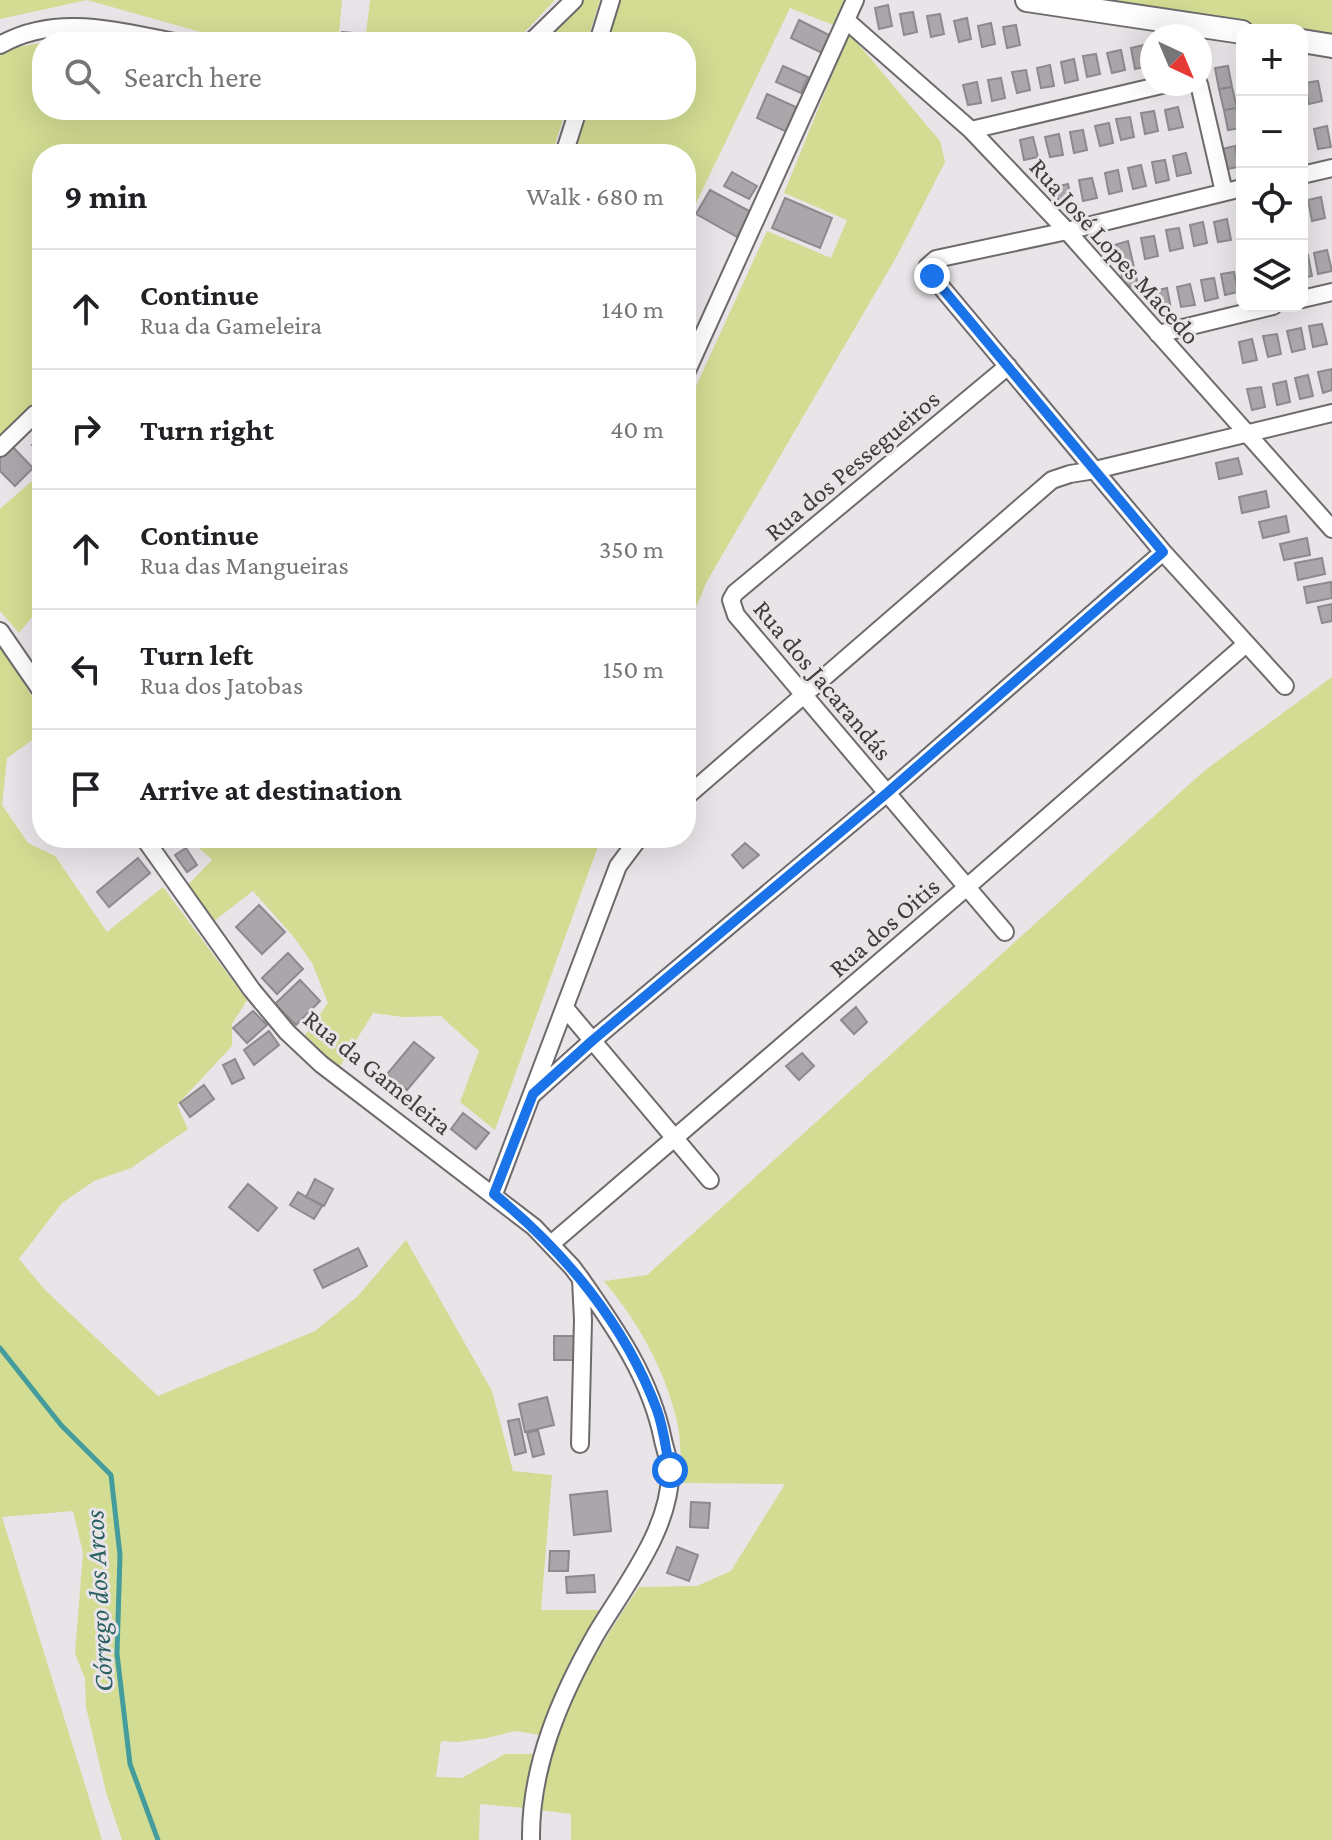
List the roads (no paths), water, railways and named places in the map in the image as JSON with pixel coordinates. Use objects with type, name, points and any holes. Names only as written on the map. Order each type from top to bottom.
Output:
[{"type":"main road","points":[[1027,0],[1154,24]]},
{"type":"main road","points":[[1212,31],[1236,32]]},
{"type":"main road","points":[[1308,42],[1332,46]]},
{"type":"street","points":[[541,32],[574,0]]},
{"type":"street","points":[[601,32],[611,0]]},
{"type":"street","points":[[696,351],[855,0]]},
{"type":"street","name":"Rua José Lopes Macedo","points":[[847,21],[971,130],[1067,231],[1332,529]]},
{"type":"street","points":[[0,45],[18,35],[51,27],[87,25],[123,32]]},
{"type":"street","points":[[971,130],[1140,90]]},
{"type":"street","points":[[1202,96],[1224,192]]},
{"type":"street","points":[[567,144],[575,120]]},
{"type":"street","points":[[1308,174],[1332,168]]},
{"type":"street","points":[[1236,189],[936,259],[930,262],[929,271],[1163,552],[1285,686]]},
{"type":"street","points":[[1308,298],[1332,292]]},
{"type":"street","points":[[1158,334],[1248,312]]},
{"type":"street","name":"Rua dos Pessegueiros","points":[[731,604],[735,593],[1008,366]]},
{"type":"street","points":[[696,788],[1052,480],[1332,413]]},
{"type":"street","points":[[0,448],[32,417]]},
{"type":"street","points":[[533,1094],[887,793],[1163,552]]},
{"type":"street","name":"Rua dos Jacarandás","points":[[731,604],[736,615],[1005,932]]},
{"type":"street","points":[[0,631],[32,677]]},
{"type":"street","name":"Rua dos Oitis","points":[[551,1244],[1246,644]]},
{"type":"street","name":"Rua da Gameleira","points":[[151,848],[252,990],[287,1032],[321,1064],[494,1194],[551,1244],[581,1279],[639,1369],[658,1412],[670,1470],[664,1508],[647,1552],[567,1687],[548,1735],[531,1807],[531,1840]]},
{"type":"street","points":[[494,1194],[618,866],[632,848]]},
{"type":"street","points":[[565,1008],[710,1180]]},
{"type":"street","points":[[580,1444],[581,1279]]},
{"type":"waterway","name":"Córrego dos Arcos","points":[[0,1348],[61,1425],[111,1475],[120,1555],[117,1654],[130,1764],[158,1840]]}]
